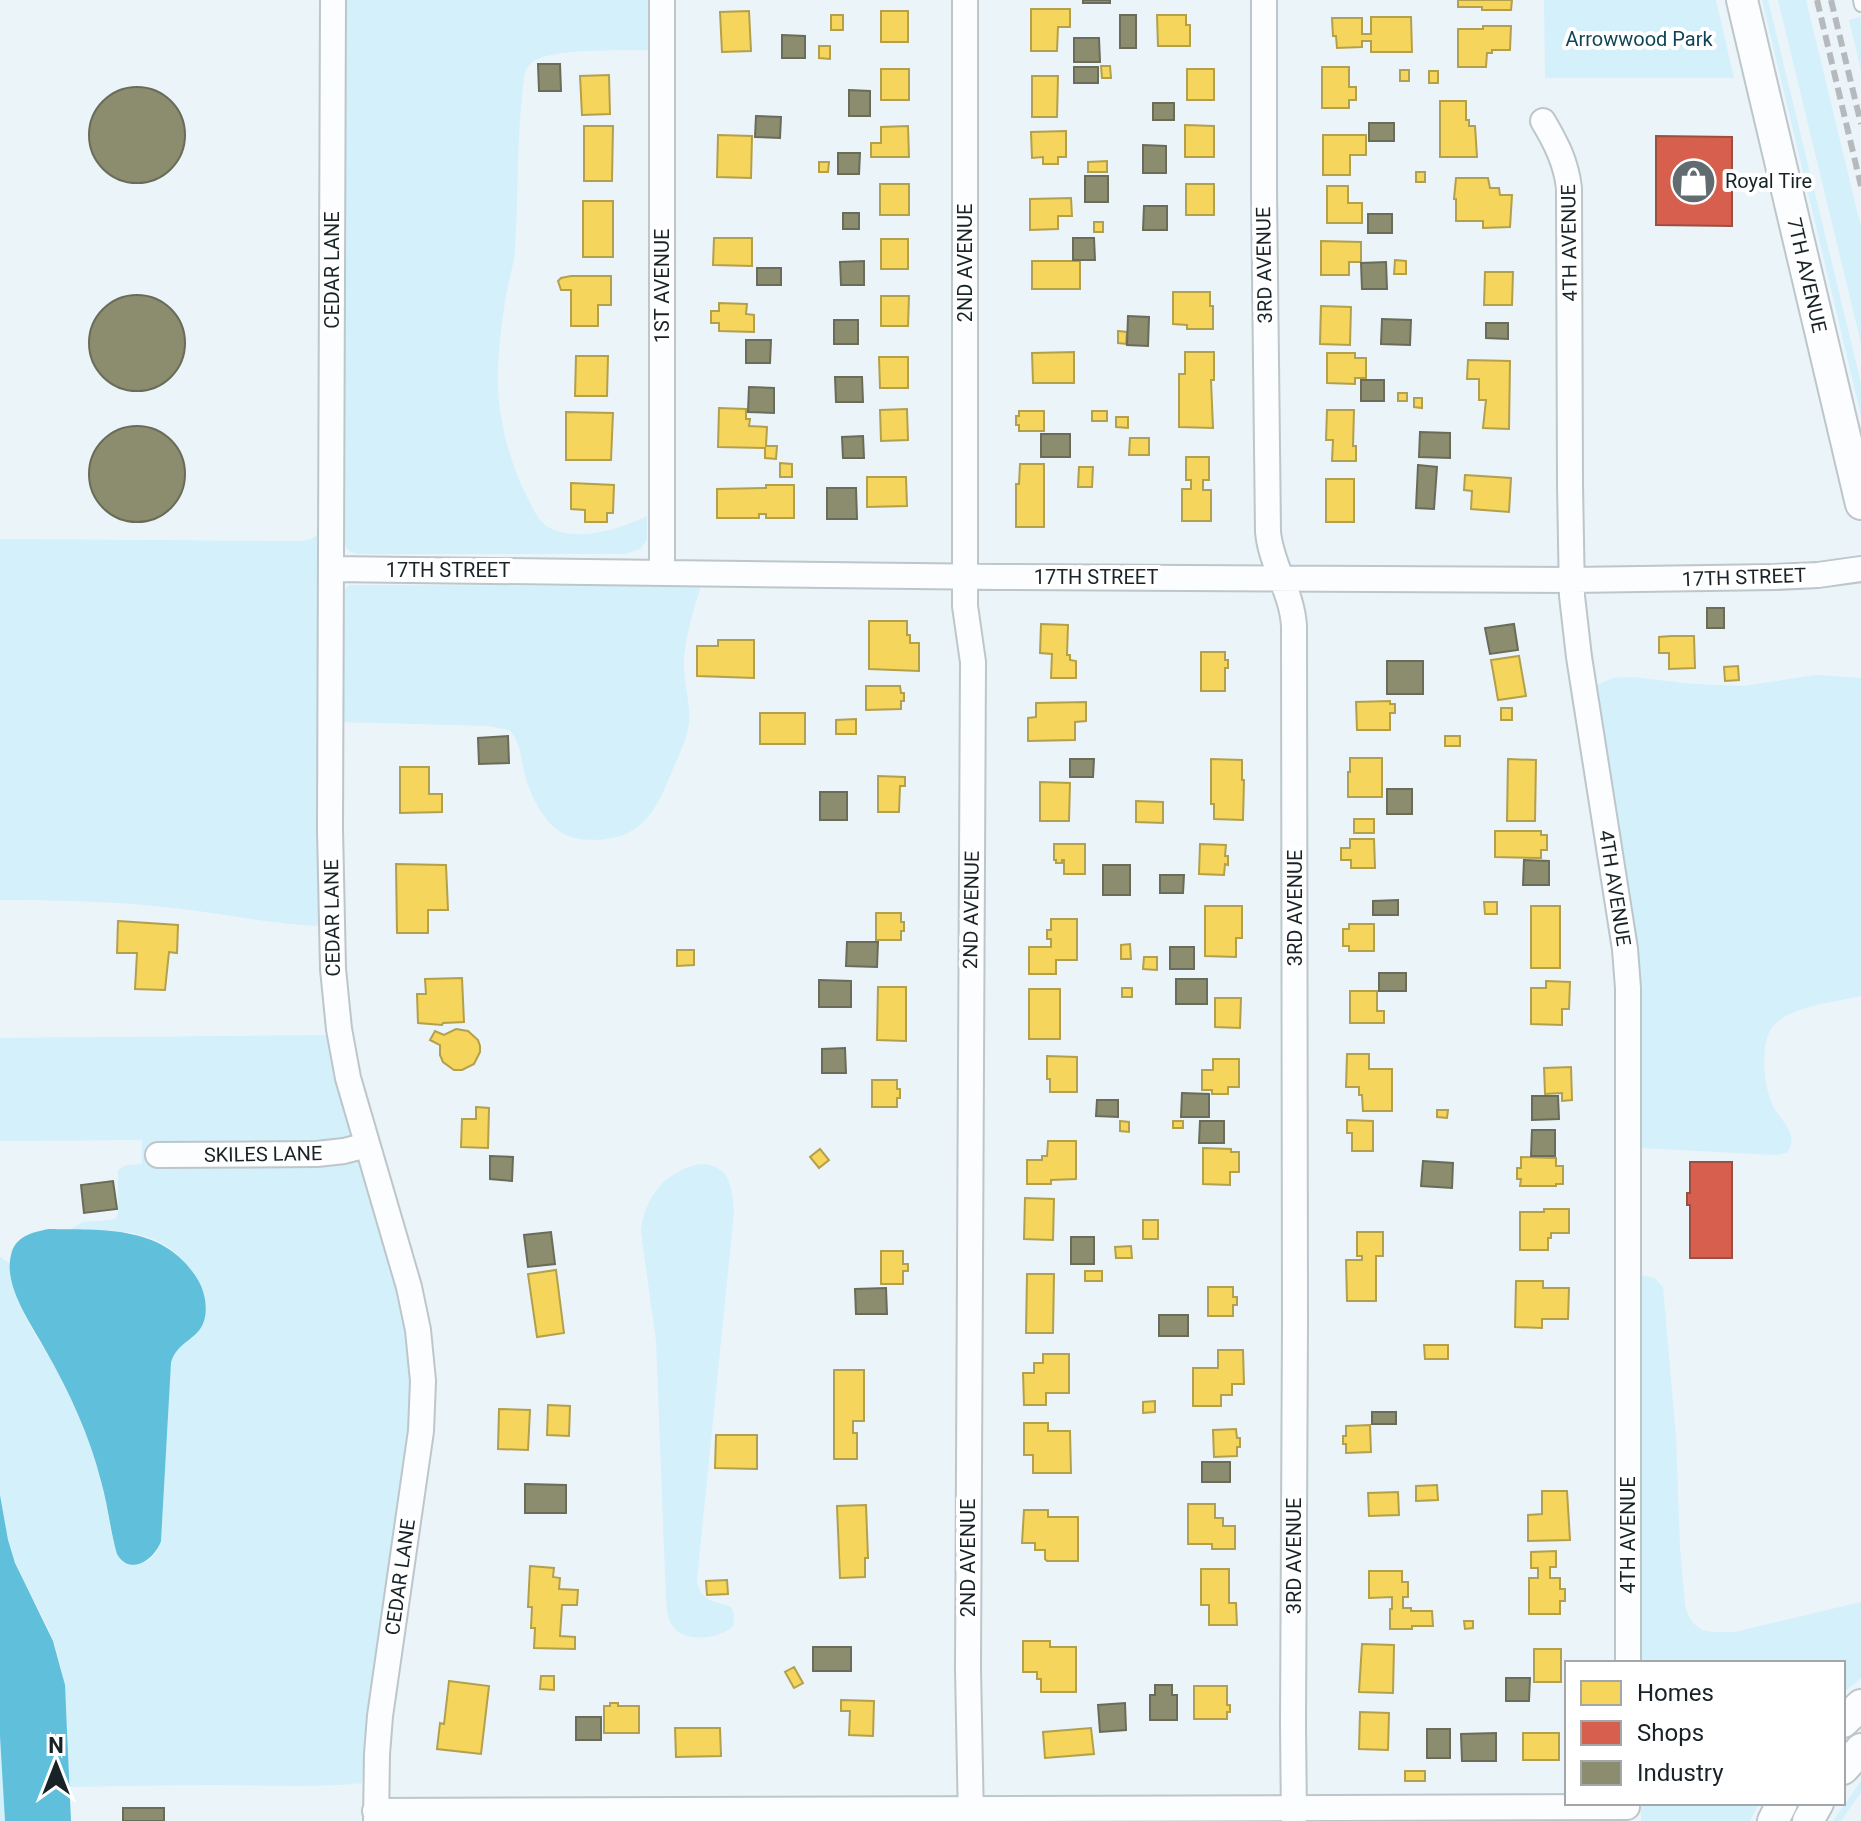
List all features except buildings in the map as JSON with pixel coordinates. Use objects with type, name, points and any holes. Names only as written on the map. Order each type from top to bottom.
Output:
[{"type":"street","name":"CEDAR LANE","points":[[333,0],[330,829],[333,980],[348,1078],[409,1287],[418,1330],[423,1381],[421,1431],[380,1716],[376,1816]]},
{"type":"street","name":"1ST AVENUE","points":[[662,0],[662,572]]},
{"type":"street","name":"2ND AVENUE","points":[[965,0],[966,614],[973,662],[968,1669],[971,1815]]},
{"type":"street","name":"3RD AVENUE","points":[[1264,0],[1268,532],[1273,559],[1291,602],[1294,638],[1294,1814]]},
{"type":"street","name":"7TH AVENUE","points":[[1742,0],[1861,504]]},
{"type":"street","name":"4TH AVENUE","points":[[1543,121],[1562,157],[1570,195],[1572,580],[1576,636],[1623,937],[1628,988],[1628,1661]]},
{"type":"street","name":"17TH STREET","points":[[331,569],[1572,580],[1775,577],[1861,569]]},
{"type":"street","name":"SKILES LANE","points":[[158,1155],[317,1154],[367,1145]]},
{"type":"street","points":[[1845,1720],[1861,1705]]},
{"type":"street","points":[[1845,1767],[1861,1749]]},
{"type":"street","points":[[376,1816],[1294,1814],[1627,1810]]},
{"type":"green space","points":[[343,0],[648,0],[648,50],[549,55],[530,64],[525,72],[514,260],[503,314],[498,368],[501,418],[509,451],[538,517],[559,532],[584,534],[611,529],[647,516],[647,540],[640,549],[625,554],[359,554],[351,552],[343,541]]},
{"type":"green space","name":"Arrowwood Park","points":[[1544,0],[1716,0],[1734,78],[1545,78]]},
{"type":"green space","points":[[1762,0],[1768,0],[1861,383],[1861,415]]},
{"type":"green space","points":[[1778,0],[1806,0],[1861,226],[1861,343]]},
{"type":"green space","points":[[1860,17],[1861,21],[1861,70],[1849,20]]},
{"type":"green space","points":[[320,533],[322,926],[130,904],[0,900],[0,539],[301,541]]},
{"type":"green space","points":[[349,585],[701,586],[684,657],[688,728],[682,749],[651,812],[633,830],[621,836],[594,840],[569,836],[553,826],[538,806],[527,783],[518,745],[509,730],[489,726],[341,722],[343,592]]},
{"type":"green space","points":[[1816,675],[1861,678],[1861,996],[1796,1011],[1778,1021],[1767,1037],[1764,1060],[1766,1085],[1772,1104],[1791,1136],[1787,1153],[1775,1155],[1642,1148],[1641,974],[1597,685],[1613,678],[1631,677],[1744,686]]},
{"type":"green space","points":[[330,1035],[407,1322],[413,1404],[362,1783],[69,1787],[67,1713],[58,1658],[49,1630],[12,1554],[0,1495],[0,1257],[11,1264],[23,1312],[65,1385],[86,1433],[99,1471],[111,1532],[121,1560],[135,1562],[151,1559],[161,1541],[171,1363],[178,1349],[198,1330],[206,1303],[201,1288],[177,1254],[154,1239],[126,1232],[70,1229],[83,1222],[116,1218],[118,1170],[126,1165],[142,1164],[142,1140],[0,1141],[0,1038]]},
{"type":"green space","points":[[701,1164],[711,1165],[724,1173],[730,1186],[734,1212],[697,1579],[704,1596],[731,1607],[734,1615],[733,1626],[720,1634],[702,1638],[677,1631],[670,1622],[666,1599],[656,1341],[641,1232],[647,1207],[659,1187],[677,1172]]},
{"type":"green space","points":[[1641,1275],[1654,1278],[1663,1287],[1676,1438],[1680,1548],[1688,1615],[1702,1630],[1735,1632],[1861,1602],[1861,1678],[1845,1691],[1845,1661],[1641,1661]]},
{"type":"green space","points":[[0,1736],[1,1743],[5,1821],[0,1821]]},
{"type":"green space","points":[[1861,1781],[1861,1792],[1841,1821],[1833,1821]]},
{"type":"green space","points":[[1641,1805],[1758,1805],[1750,1821],[1641,1821]]},
{"type":"water","points":[[49,1229],[112,1231],[151,1240],[169,1249],[184,1262],[198,1280],[204,1295],[204,1321],[197,1333],[177,1350],[171,1363],[161,1541],[148,1559],[135,1565],[122,1561],[117,1554],[103,1490],[85,1431],[63,1382],[20,1305],[11,1279],[11,1255],[16,1243],[31,1234]]},
{"type":"water","points":[[0,1495],[15,1563],[53,1641],[65,1685],[71,1821],[5,1821],[0,1736]]},
{"type":"railway","points":[[1817,0],[1861,186]]},
{"type":"railway","points":[[1831,0],[1861,124]]},
{"type":"place","name":"Royal Tire","points":[[1694,181]]}]
